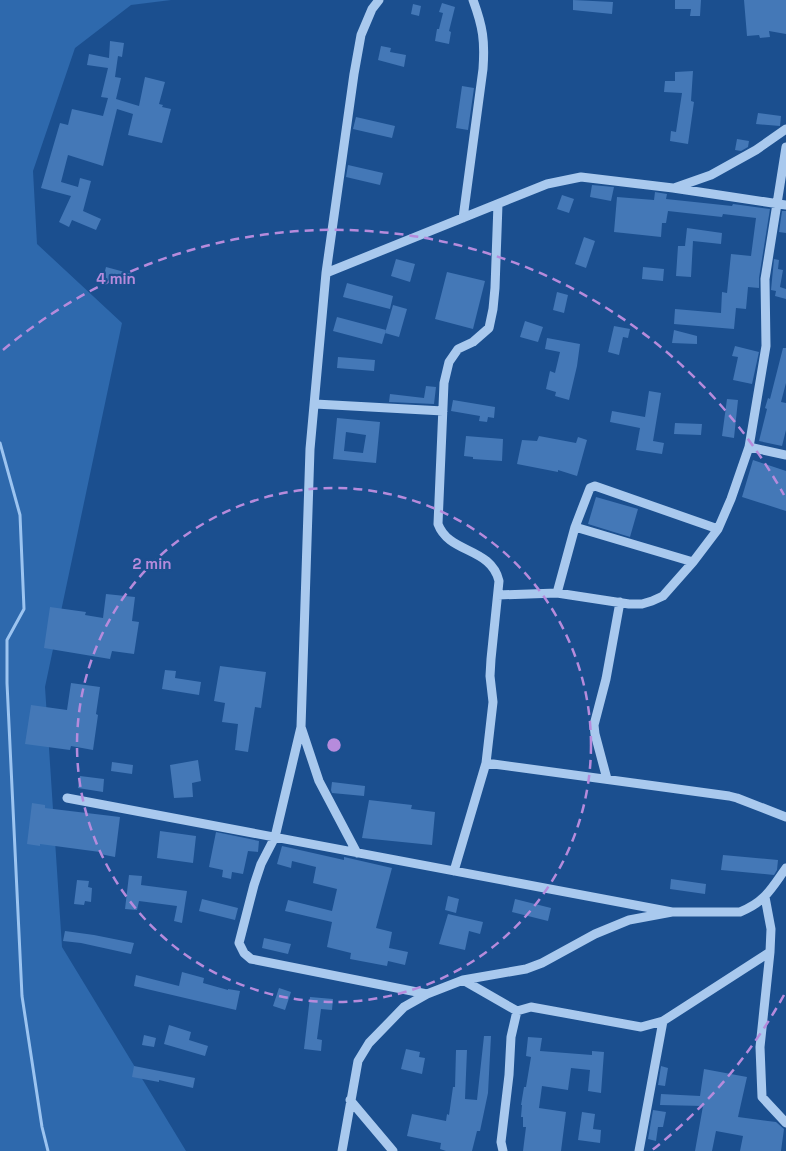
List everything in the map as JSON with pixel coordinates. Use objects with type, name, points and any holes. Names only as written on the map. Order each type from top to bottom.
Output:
[{"type":"street","points":[[379,0],[372,8],[361,35],[326,273],[310,448],[301,727],[275,838],[261,864],[254,885],[240,944],[244,953],[251,959],[427,994]]},
{"type":"street","points":[[463,218],[484,61],[482,24],[473,0]]},
{"type":"street","points":[[673,188],[711,175],[756,150],[786,129]]},
{"type":"street","points":[[498,595],[556,594],[642,604],[652,602],[663,596],[693,562],[718,529],[731,500],[749,447],[766,346],[765,279],[781,204],[786,147]]},
{"type":"street","points":[[326,273],[547,184],[580,177],[781,204]]},
{"type":"street","points":[[454,871],[486,763],[492,702],[491,659],[499,581],[497,572],[491,563],[448,539],[441,533],[438,524],[444,383],[449,362],[458,349],[473,342],[489,328],[495,288],[498,204]]},
{"type":"street","points":[[315,404],[443,411]]},
{"type":"street","points":[[749,447],[786,455]]},
{"type":"street","points":[[556,594],[575,527],[590,488],[594,486],[718,529]]},
{"type":"street","points":[[575,527],[693,562]]},
{"type":"street","points":[[607,779],[594,725],[606,679],[620,602]]},
{"type":"street","points":[[301,727],[319,781],[357,853]]},
{"type":"street","points":[[486,763],[728,796],[786,817]]},
{"type":"street","points":[[67,798],[672,912]]},
{"type":"street","points":[[342,1151],[358,1062],[369,1043],[404,1007],[427,994],[463,980],[526,970],[595,934],[629,920],[672,912],[740,912],[751,908],[765,897],[786,868]]},
{"type":"street","points":[[765,897],[771,929],[760,1047],[762,1097],[786,1123]]},
{"type":"street","points":[[463,980],[517,1011],[531,1007],[641,1027],[663,1021],[770,952]]},
{"type":"street","points":[[503,1151],[501,1142],[509,1075],[511,1037],[517,1011]]},
{"type":"street","points":[[639,1151],[663,1021]]},
{"type":"street","points":[[350,1100],[393,1151]]},
{"type":"shaded area","points":[[0,0],[171,0],[131,5],[75,48],[33,171],[37,244],[122,323],[45,687],[62,947],[186,1151],[0,1151]]},
{"type":"building","points":[[573,0],[613,2],[612,14],[573,10]]},
{"type":"building","points":[[675,0],[701,0],[700,16],[690,16],[691,9],[675,9]]},
{"type":"building","points":[[744,0],[786,0],[786,34],[769,31],[770,37],[760,38],[759,35],[747,36]]},
{"type":"building","points":[[442,3],[455,7],[449,31],[451,32],[449,44],[435,41],[443,13],[439,12]]},
{"type":"building","points":[[413,4],[421,6],[419,16],[411,14]]},
{"type":"building","points":[[110,41],[124,43],[122,57],[118,56],[115,77],[121,78],[116,99],[139,106],[145,77],[165,82],[159,104],[163,105],[162,107],[171,109],[162,143],[128,135],[133,114],[117,109],[103,166],[68,155],[61,182],[78,187],[80,178],[91,181],[83,211],[101,219],[96,230],[72,220],[69,227],[59,222],[71,196],[41,188],[60,123],[68,125],[72,109],[103,116],[108,98],[101,97],[108,68],[87,65],[89,54],[109,58]]},
{"type":"building","points":[[381,46],[391,48],[390,52],[406,55],[404,67],[378,60]]},
{"type":"building","points":[[693,71],[691,101],[694,102],[688,144],[670,141],[671,131],[676,132],[682,93],[664,92],[665,81],[675,81],[675,72]]},
{"type":"building","points":[[462,86],[474,88],[468,130],[456,128]]},
{"type":"building","points":[[758,113],[781,116],[780,126],[756,124]]},
{"type":"building","points":[[356,117],[395,126],[392,138],[353,129]]},
{"type":"building","points":[[737,139],[749,141],[748,147],[741,151],[735,150]]},
{"type":"building","points":[[348,165],[383,173],[380,185],[346,177]]},
{"type":"building","points":[[592,185],[614,187],[611,201],[590,197]]},
{"type":"building","points":[[655,192],[667,194],[666,199],[770,209],[759,288],[748,287],[746,309],[736,308],[734,329],[674,324],[675,309],[721,313],[722,292],[727,293],[731,254],[751,256],[756,218],[723,214],[722,217],[668,211],[666,223],[662,223],[661,237],[614,232],[617,197],[654,200]]},
{"type":"building","points":[[562,195],[574,199],[569,213],[557,209]]},
{"type":"building","points":[[782,211],[786,211],[786,233],[779,232]]},
{"type":"building","points":[[687,228],[722,233],[721,244],[693,241],[691,277],[676,276],[678,246],[685,246]]},
{"type":"building","points":[[584,237],[595,241],[586,268],[575,264]]},
{"type":"building","points":[[396,259],[415,264],[410,282],[391,276]]},
{"type":"building","points":[[774,259],[779,260],[778,269],[783,270],[780,287],[786,289],[786,299],[775,296],[776,291],[771,290]]},
{"type":"building","points":[[106,267],[132,274],[128,286],[103,279]]},
{"type":"building","points":[[643,267],[664,269],[663,281],[642,279]]},
{"type":"building","points":[[447,272],[485,281],[473,329],[435,319]]},
{"type":"building","points":[[347,283],[393,296],[390,309],[343,297]]},
{"type":"building","points":[[557,292],[568,295],[564,313],[553,310]]},
{"type":"building","points":[[393,305],[407,309],[399,337],[385,333]]},
{"type":"building","points":[[337,317],[386,330],[382,344],[333,331]]},
{"type":"building","points":[[525,321],[543,327],[538,342],[520,337]]},
{"type":"building","points":[[614,326],[630,329],[628,338],[623,337],[619,355],[608,352]]},
{"type":"building","points":[[674,330],[697,336],[697,344],[672,343]]},
{"type":"building","points":[[547,338],[580,344],[569,400],[555,396],[556,392],[546,389],[550,371],[555,373],[560,352],[545,349]]},
{"type":"building","points":[[735,346],[759,352],[752,384],[733,380],[738,357],[732,356]]},
{"type":"building","points":[[783,348],[786,348],[786,383],[781,402],[786,403],[786,430],[782,446],[759,441],[767,409],[765,408],[768,398],[770,399]]},
{"type":"building","points":[[338,357],[375,360],[374,371],[337,368]]},
{"type":"building","points":[[426,386],[436,387],[434,404],[389,402],[390,394],[424,398]]},
{"type":"building","points":[[649,391],[661,393],[653,441],[664,443],[662,454],[636,450],[640,428],[610,422],[612,411],[645,417]]},
{"type":"building","points":[[727,399],[738,400],[734,438],[722,436]]},
{"type":"building","points":[[453,400],[495,407],[494,418],[488,417],[487,422],[479,421],[480,416],[451,411]]},
{"type":"building","points":[[337,418],[380,422],[376,463],[333,459]],"holes":[[[346,432],[366,435],[363,453],[344,451]]]},
{"type":"building","points":[[675,423],[702,424],[701,435],[674,434]]},
{"type":"building","points":[[466,436],[503,439],[502,461],[473,459],[473,457],[464,456]]},
{"type":"building","points":[[539,436],[576,443],[578,437],[587,440],[577,476],[558,470],[558,472],[517,464],[522,440],[537,441]]},
{"type":"building","points":[[753,460],[786,471],[786,511],[742,497]]},
{"type":"building","points":[[596,497],[638,509],[630,537],[588,524]]},
{"type":"building","points":[[106,594],[135,597],[132,621],[139,622],[134,654],[112,651],[110,659],[44,648],[50,607],[86,612],[85,615],[103,618]]},
{"type":"building","points":[[220,666],[266,672],[261,708],[255,707],[248,752],[235,750],[238,724],[222,722],[225,703],[214,701]]},
{"type":"building","points":[[165,670],[176,671],[175,678],[201,682],[199,695],[162,689]]},
{"type":"building","points":[[71,683],[100,687],[93,750],[71,746],[70,750],[25,744],[31,705],[67,710]]},
{"type":"building","points":[[198,760],[201,781],[192,783],[193,797],[174,798],[170,765]]},
{"type":"building","points":[[112,762],[133,765],[132,774],[111,771]]},
{"type":"building","points":[[80,776],[104,779],[103,792],[78,788]]},
{"type":"building","points":[[332,782],[365,786],[364,796],[332,793]]},
{"type":"building","points":[[369,800],[412,805],[411,809],[435,812],[432,845],[362,838]]},
{"type":"building","points":[[32,803],[45,805],[45,808],[120,817],[115,857],[100,854],[100,852],[27,844]]},
{"type":"building","points":[[160,831],[196,836],[193,863],[157,858]]},
{"type":"building","points":[[216,832],[259,841],[258,852],[248,851],[243,874],[232,872],[231,879],[222,877],[223,870],[209,867]]},
{"type":"building","points":[[282,846],[344,860],[344,857],[392,868],[376,928],[392,932],[389,948],[408,952],[405,965],[388,961],[387,966],[350,959],[351,953],[327,947],[332,922],[285,911],[288,900],[332,911],[337,889],[313,883],[316,867],[292,861],[291,868],[277,864]]},
{"type":"building","points":[[723,855],[778,860],[777,870],[774,875],[721,870]]},
{"type":"building","points":[[129,875],[142,876],[141,885],[187,891],[182,923],[174,921],[177,906],[139,901],[137,910],[125,909]]},
{"type":"building","points":[[671,879],[706,884],[705,894],[670,889]]},
{"type":"building","points":[[77,880],[89,881],[88,887],[92,888],[91,902],[85,901],[84,905],[74,904]]},
{"type":"building","points":[[448,896],[459,899],[456,913],[445,910]]},
{"type":"building","points":[[202,899],[238,908],[235,920],[199,911]]},
{"type":"building","points":[[515,899],[551,908],[548,921],[512,912]]},
{"type":"building","points":[[448,914],[483,922],[480,934],[469,931],[465,950],[439,944]]},
{"type":"building","points":[[65,931],[134,943],[131,954],[63,941]]},
{"type":"building","points":[[264,938],[291,944],[288,954],[262,948]]},
{"type":"building","points":[[182,972],[204,978],[203,983],[228,990],[240,991],[236,1010],[134,986],[136,975],[179,986]]},
{"type":"building","points":[[279,988],[291,992],[285,1010],[273,1006]]},
{"type":"building","points":[[310,997],[333,999],[332,1010],[321,1009],[317,1039],[322,1040],[321,1051],[304,1049]]},
{"type":"building","points":[[169,1025],[191,1032],[189,1040],[208,1046],[205,1056],[164,1044]]},
{"type":"building","points":[[144,1035],[156,1038],[154,1047],[142,1045]]},
{"type":"building","points":[[484,1036],[491,1036],[488,1093],[480,1131],[477,1131],[472,1151],[446,1151],[440,1149],[441,1143],[407,1136],[412,1114],[446,1121],[447,1114],[449,1115],[453,1087],[455,1087],[456,1050],[467,1050],[465,1099],[477,1100]]},
{"type":"building","points":[[528,1037],[542,1038],[540,1051],[592,1055],[592,1051],[604,1052],[601,1093],[588,1091],[590,1070],[571,1068],[568,1090],[542,1086],[539,1108],[566,1112],[561,1151],[523,1151],[526,1127],[523,1127],[521,1105],[531,1057],[526,1056]]},
{"type":"building","points":[[406,1049],[420,1052],[419,1057],[425,1058],[422,1074],[401,1069]]},
{"type":"building","points":[[134,1066],[195,1078],[193,1088],[159,1080],[159,1082],[132,1077]]},
{"type":"building","points":[[661,1066],[668,1068],[665,1086],[658,1085]]},
{"type":"building","points":[[704,1069],[747,1077],[738,1117],[776,1122],[784,1129],[781,1151],[740,1151],[743,1136],[716,1131],[712,1151],[695,1151],[703,1106],[660,1105],[661,1094],[700,1096]]},
{"type":"building","points":[[653,1110],[666,1112],[663,1127],[658,1127],[656,1141],[648,1139]]},
{"type":"building","points":[[582,1112],[595,1114],[593,1129],[601,1130],[600,1143],[578,1140]]},
{"type":"waterway","points":[[0,443],[20,515],[24,609],[7,640],[7,683],[22,996],[42,1127],[48,1151]]}]
